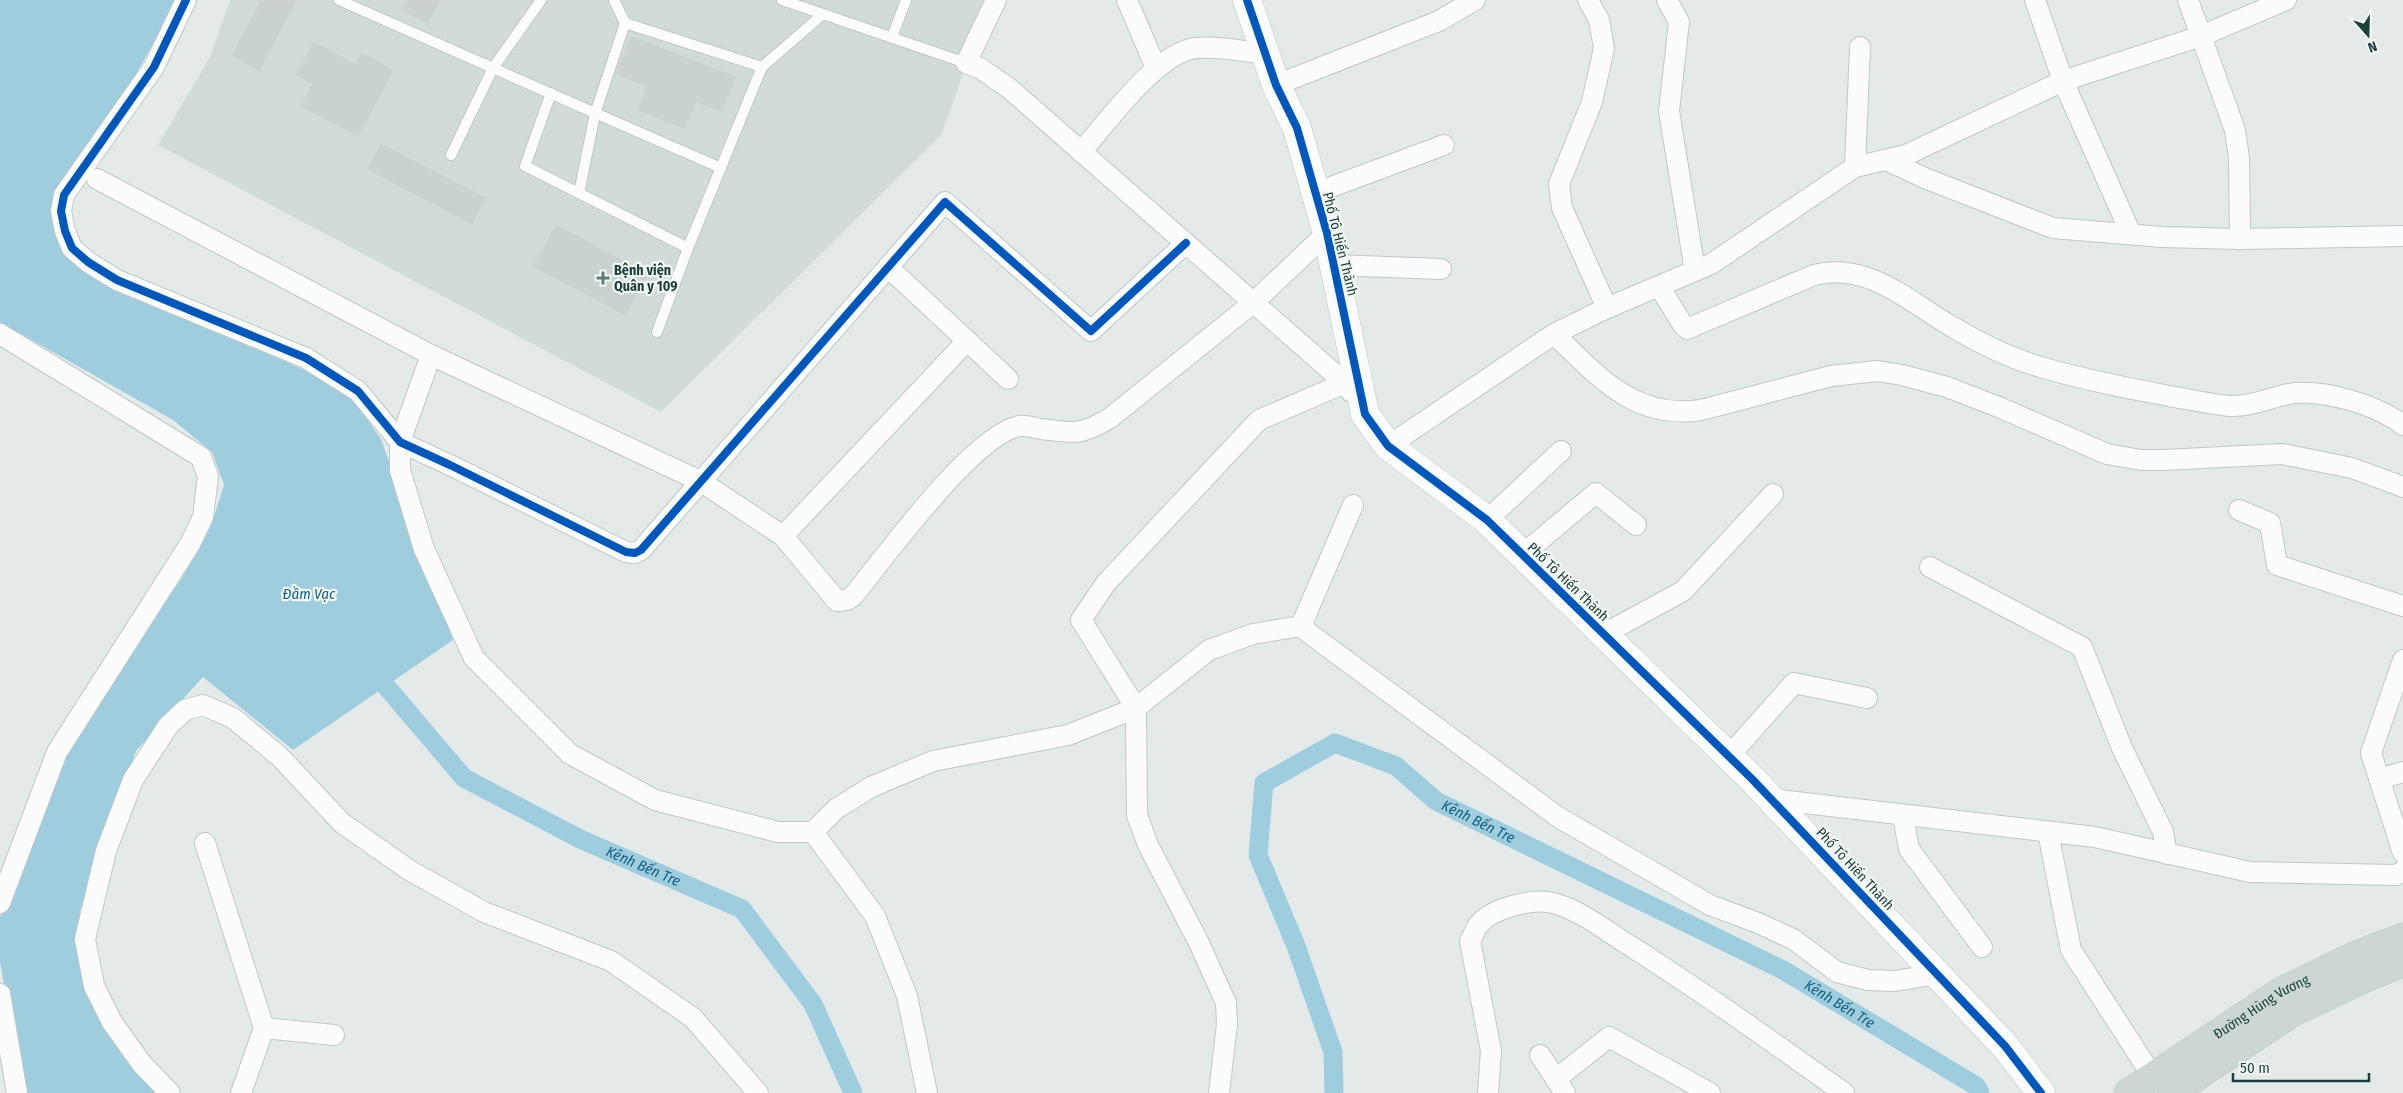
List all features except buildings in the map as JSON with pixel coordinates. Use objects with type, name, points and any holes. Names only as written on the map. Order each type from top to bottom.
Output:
[{"type":"main road","name":"Đường Hùng Vương","points":[[2162,1085],[2280,992],[2354,956],[2403,937]]},
{"type":"main road","name":"Đường Hùng Vương","points":[[2128,1093],[2162,1085],[2292,1013],[2363,979],[2403,963]]},
{"type":"street","points":[[186,0],[154,67],[64,195],[61,211],[65,231],[72,248],[88,262],[117,280],[306,358],[358,391],[400,442],[450,464],[626,552],[635,553],[642,550],[700,481],[945,202],[1091,331],[1186,244]]},
{"type":"street","points":[[996,0],[966,63],[980,68],[1010,90],[1253,302],[1345,383],[1365,414]]},
{"type":"street","points":[[1127,0],[1156,68]]},
{"type":"street","name":"Phố Tô Hiến Thành","points":[[1247,0],[1276,85],[1297,128],[1327,232],[1365,414],[1388,446],[1487,520],[1729,756],[2005,1046],[2040,1093]]},
{"type":"street","points":[[1276,85],[1439,21],[1475,0]]},
{"type":"street","points":[[1588,0],[1599,20],[1604,48],[1592,102],[1559,184],[1562,208],[1607,308]]},
{"type":"street","points":[[1667,0],[1679,22],[1669,111],[1695,271]]},
{"type":"street","points":[[2035,0],[2063,81],[2131,234]]},
{"type":"street","points":[[2188,0],[2235,130],[2239,158],[2240,239]]},
{"type":"street","points":[[1388,446],[1554,334],[1607,308],[1711,264],[1855,167],[1906,155],[2063,81],[2201,36],[2286,0]]},
{"type":"street","points":[[1855,167],[1860,46]]},
{"type":"street","points":[[1081,152],[1156,68],[1184,52],[1196,48],[1265,54]]},
{"type":"street","points":[[1315,193],[1444,145]]},
{"type":"street","points":[[1886,160],[1927,179],[2053,228],[2240,239],[2403,236]]},
{"type":"street","points":[[97,179],[430,354],[700,481],[783,536],[837,601],[847,600],[853,596],[947,481],[994,436],[1020,426],[1077,434],[1110,418],[1253,302],[1327,232]]},
{"type":"street","points":[[1334,265],[1441,270]]},
{"type":"street","points":[[888,267],[1008,379]]},
{"type":"street","points":[[1659,286],[1683,325],[1688,329],[1814,275],[1827,271],[1849,273],[1877,280],[1951,327],[1999,351],[2042,368],[2132,389],[2225,405],[2244,405],[2295,393],[2326,395],[2383,411],[2403,425]]},
{"type":"street","points":[[0,334],[201,457],[208,476],[203,517],[190,544],[57,752],[0,904]]},
{"type":"street","points":[[1554,334],[1604,381],[1635,401],[1654,409],[1679,413],[1701,410],[1831,376],[1877,371],[1947,386],[2107,454],[2141,460],[2282,454],[2352,468],[2403,487]]},
{"type":"street","points":[[783,536],[967,341]]},
{"type":"street","points":[[430,354],[400,442],[400,470],[424,549],[474,658],[570,754],[655,800],[778,832],[813,832],[836,810],[871,787],[933,761],[1068,735],[1136,708],[1209,650],[1253,634],[1300,626],[1558,817],[1710,905],[1758,923],[1793,939],[1837,972],[1868,980],[1895,981],[1936,974]]},
{"type":"street","points":[[1219,1093],[1228,1024],[1226,1004],[1199,943],[1148,846],[1137,815],[1136,708],[1081,620],[1106,583],[1259,420],[1345,383]]},
{"type":"street","points":[[1487,520],[1561,451]]},
{"type":"street","points":[[1522,555],[1596,493],[1636,525]]},
{"type":"street","points":[[1604,634],[1683,591],[1773,494]]},
{"type":"street","points":[[1300,626],[1353,505]]},
{"type":"street","points":[[2239,510],[2270,523],[2277,565],[2403,606]]},
{"type":"street","points":[[1930,567],[2082,647],[2122,748],[2163,832],[2167,854]]},
{"type":"street","points":[[2403,660],[2371,753],[2403,853]]},
{"type":"street","points":[[1729,756],[1794,683],[1867,698]]},
{"type":"street","points":[[170,1093],[142,1064],[112,1022],[94,986],[85,939],[106,851],[134,780],[168,726],[185,710],[203,705],[233,718],[279,756],[342,823],[409,870],[484,912],[611,961],[693,1018],[758,1093]]},
{"type":"street","points":[[2379,778],[2403,772]]},
{"type":"street","points":[[1771,799],[2094,837],[2250,872],[2396,875],[2403,871]]},
{"type":"street","points":[[1903,816],[1909,849],[1982,948]]},
{"type":"street","points":[[813,832],[875,916],[907,996],[927,1093]]},
{"type":"street","points":[[2048,832],[2071,950],[2162,1085]]},
{"type":"street","points":[[204,843],[264,1028],[241,1093]]},
{"type":"street","points":[[1488,1093],[1491,1051],[1470,941],[1478,925],[1489,915],[1509,906],[1552,902],[1581,915],[1680,977],[1844,1093]]},
{"type":"street","points":[[0,994],[17,1093]]},
{"type":"street","points":[[264,1028],[334,1036]]},
{"type":"street","points":[[1540,1055],[1560,1086],[1609,1036],[1710,1093]]},
{"type":"lane","points":[[339,0],[721,168]]},
{"type":"lane","points":[[451,155],[494,68],[540,0]]},
{"type":"lane","points":[[579,193],[595,114],[624,23],[614,0]]},
{"type":"lane","points":[[782,0],[966,63]]},
{"type":"lane","points":[[892,38],[906,0]]},
{"type":"lane","points":[[656,332],[762,67],[823,14]]},
{"type":"lane","points":[[624,23],[762,67]]},
{"type":"lane","points":[[551,93],[525,166],[688,248]]},
{"type":"shaded area","name":"Bệnh viện Quân y 109","points":[[230,0],[990,0],[941,135],[661,412],[158,145],[210,57]]},
{"type":"water","name":"Đầm Vạc","points":[[0,0],[176,0],[54,220],[59,247],[104,285],[218,331],[304,370],[350,395],[381,439],[453,640],[293,750],[203,677],[136,751],[80,910],[84,984],[160,1093],[22,1093],[0,961],[0,917],[36,824],[80,725],[182,578],[211,526],[224,485],[212,452],[173,420],[0,322]]},
{"type":"waterway","name":"Kênh Bến Tre","points":[[385,685],[464,778],[580,839],[742,909],[813,1004],[853,1093]]},
{"type":"waterway","name":"Kênh Bến Tre","points":[[1334,1093],[1333,1052],[1296,946],[1258,855],[1264,783],[1335,743],[1396,766],[1436,801],[1783,970],[1976,1086],[1980,1093]]},
{"type":"cycle path","points":[[186,0],[154,67],[64,195],[61,211],[65,231],[72,248],[88,262],[117,280],[306,358],[358,391],[400,442],[626,552],[635,553],[641,550],[945,202],[1091,331],[1186,243]]},
{"type":"cycle path","points":[[1247,0],[1276,85],[1297,128],[1327,233],[1365,414],[1388,446],[1487,520],[1752,779],[2005,1046],[2041,1093]]},
{"type":"place","name":"Bệnh viện Quân y 109","points":[[603,278]]}]
